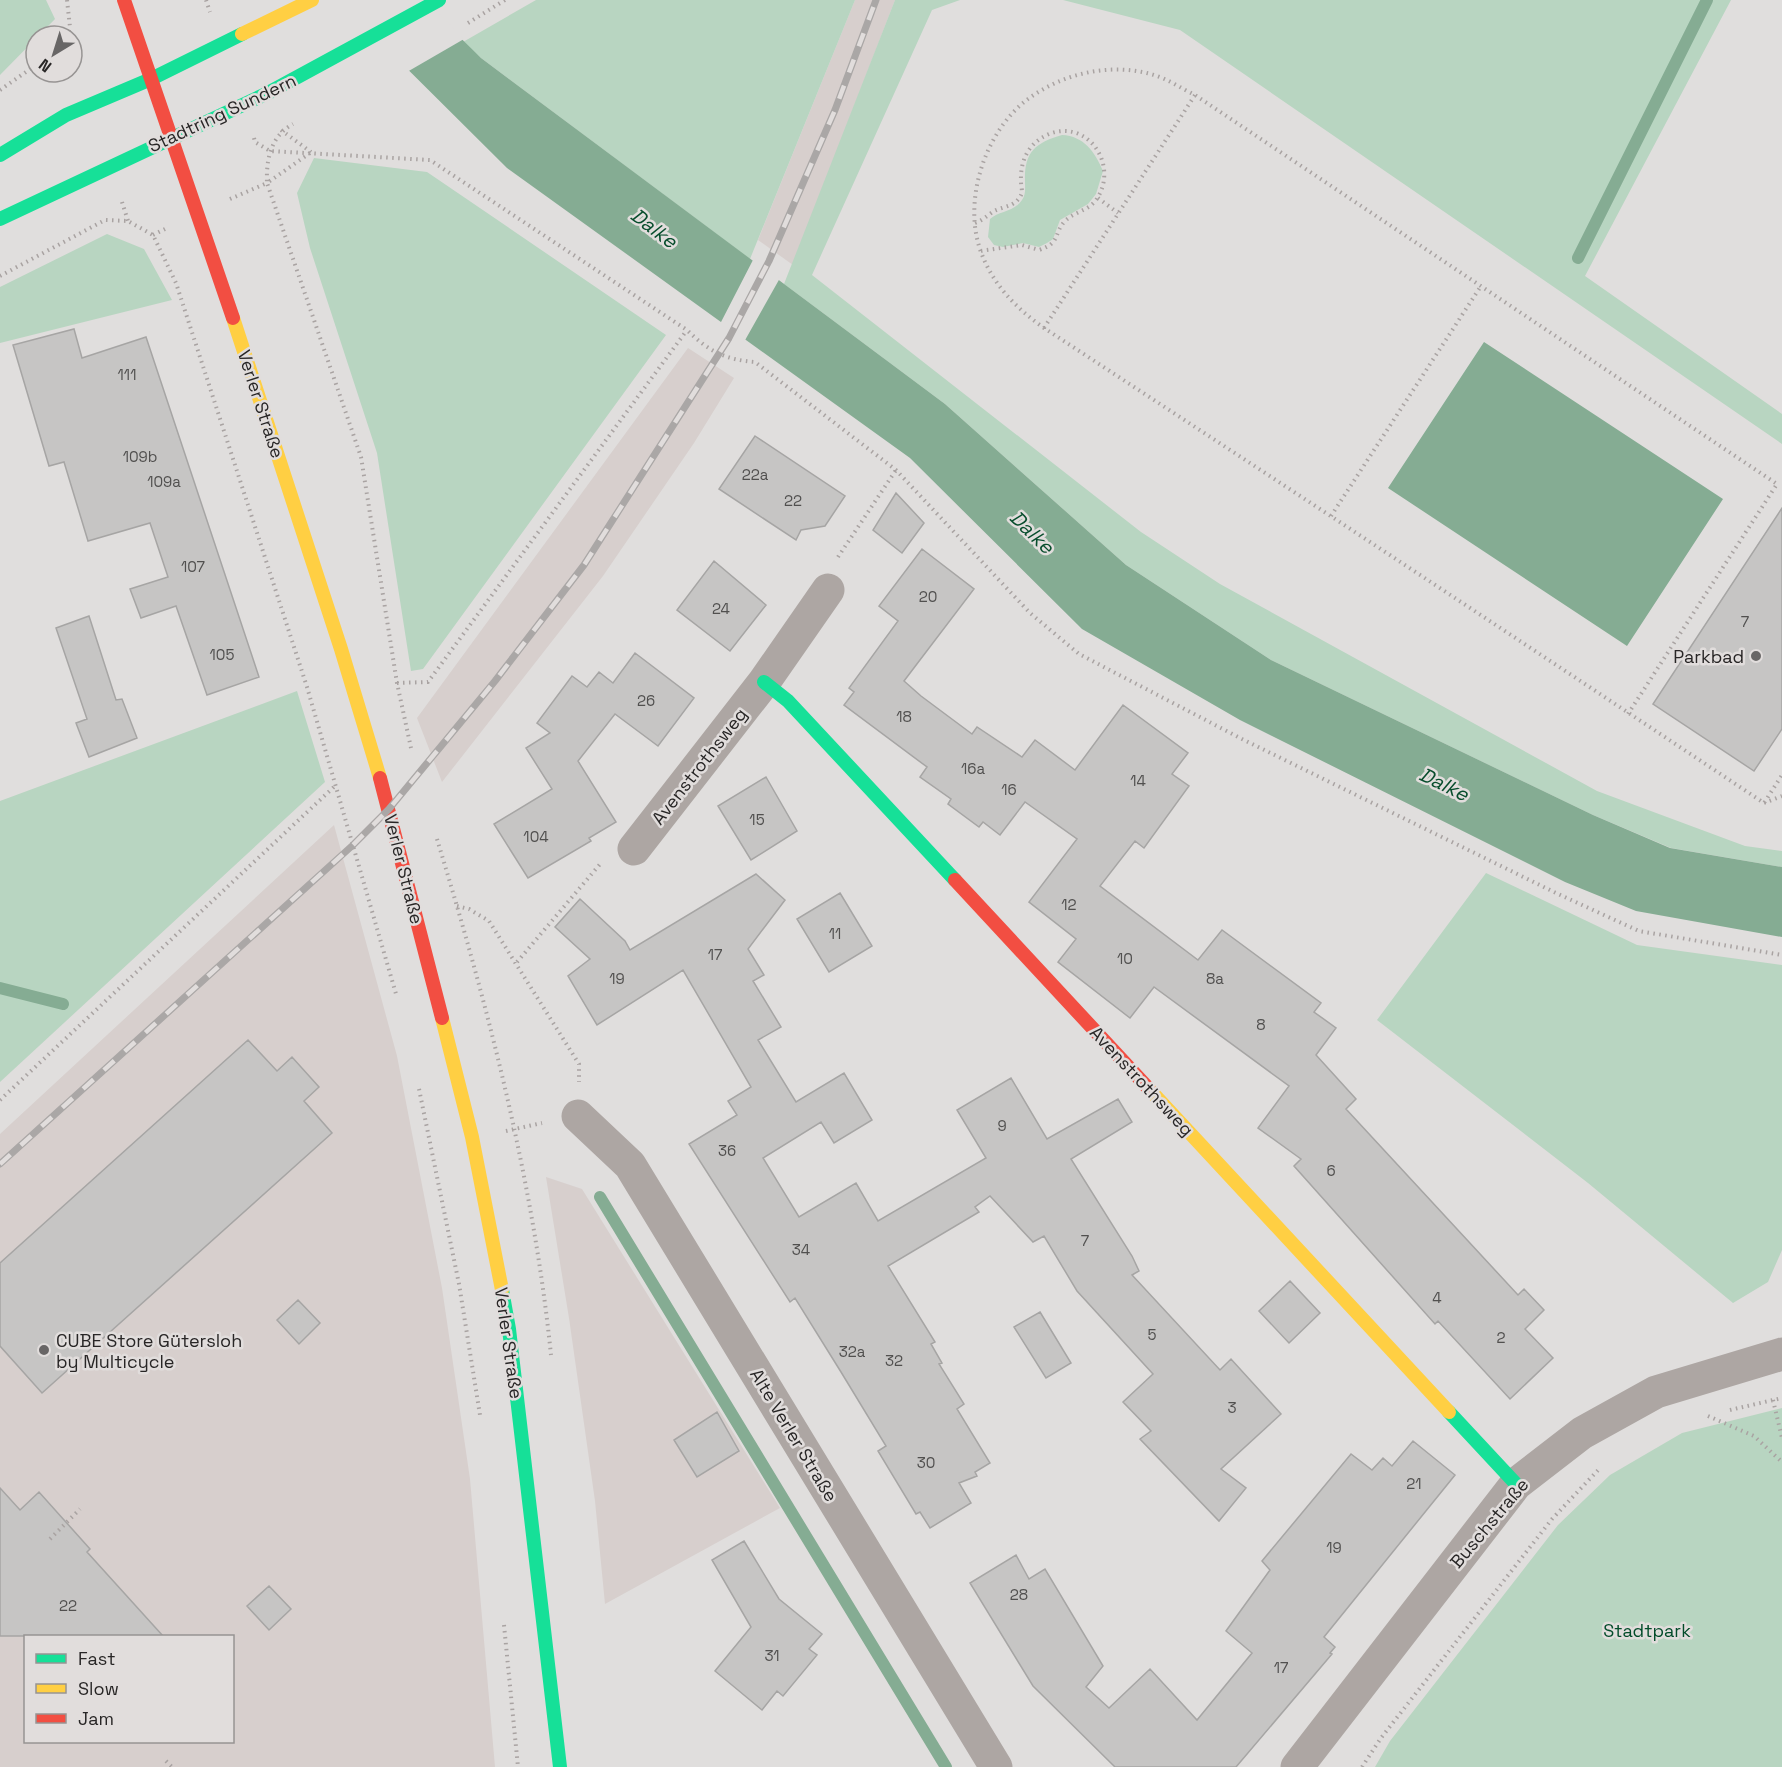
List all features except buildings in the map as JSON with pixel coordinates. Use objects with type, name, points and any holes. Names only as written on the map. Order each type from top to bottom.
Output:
[{"type":"main road","name":"Verler Straße","points":[[124,0],[341,649],[389,809],[472,1137],[509,1329],[560,1767]]},
{"type":"main road","points":[[0,155],[66,115],[151,79],[312,0]]},
{"type":"main road","name":"Stadtring Sundern","points":[[0,219],[268,93],[440,0]]},
{"type":"main road","name":"Avenstrothsweg","points":[[764,682],[788,701],[1516,1484]]},
{"type":"street","name":"Avenstrothsweg","points":[[634,849],[764,682],[828,590]]},
{"type":"street","name":"Alte Verler Straße","points":[[578,1116],[630,1165],[996,1767]]},
{"type":"street","name":"Buschstraße","points":[[1297,1767],[1516,1484],[1582,1433],[1656,1392],[1774,1356]]},
{"type":"path","points":[[67,0],[70,24]]},
{"type":"path","points":[[468,23],[505,0]]},
{"type":"path","points":[[1628,714],[1778,484],[1195,95],[1155,75],[1107,69],[1065,78],[1027,100],[998,132],[981,172],[974,200],[980,251],[995,281],[1018,309],[1044,328],[1331,516],[1628,714],[1764,803]]},
{"type":"path","points":[[0,90],[24,73]]},
{"type":"path","points":[[1044,328],[1195,95]]},
{"type":"path","points":[[267,183],[266,166],[270,151],[281,131],[312,153]]},
{"type":"path","points":[[975,223],[1017,200],[1022,193],[1022,162],[1035,141],[1050,134],[1071,132],[1090,142],[1097,150],[1106,171],[1098,198],[1090,207],[1067,219],[1055,242],[1048,248],[1039,250],[1022,245],[980,251]]},
{"type":"path","points":[[255,142],[270,151],[430,160],[687,330],[718,356],[733,361],[755,362],[896,470],[1030,613],[1079,654],[1242,739],[1556,893],[1639,931],[1782,955]]},
{"type":"path","points":[[253,189],[267,183],[312,153]]},
{"type":"path","points":[[1098,198],[1118,213]]},
{"type":"path","points":[[121,199],[128,221]]},
{"type":"path","points":[[0,276],[105,220],[128,221],[153,235],[176,283],[336,785],[399,1005]]},
{"type":"path","points":[[153,235],[170,227]]},
{"type":"path","points":[[1331,516],[1481,286]]},
{"type":"path","points":[[397,683],[428,682],[687,330]]},
{"type":"path","points":[[828,590],[828,573],[896,470]]},
{"type":"path","points":[[1764,803],[1782,775]]},
{"type":"path","points":[[0,1100],[336,785]]},
{"type":"path","points":[[1764,803],[1782,796]]},
{"type":"path","points":[[517,962],[603,861],[634,849]]},
{"type":"path","points":[[457,906],[469,909],[489,921],[517,962],[579,1065],[578,1116],[472,1137]]},
{"type":"path","points":[[419,1086],[459,1284],[481,1420]]},
{"type":"path","points":[[1774,1356],[1773,1400],[1782,1437]]},
{"type":"path","points":[[1698,1418],[1782,1398]]},
{"type":"path","points":[[1708,1416],[1754,1436],[1782,1462]]},
{"type":"path","points":[[1362,1767],[1381,1738],[1552,1519],[1602,1467],[1611,1461]]},
{"type":"path","points":[[50,1539],[80,1509]]},
{"type":"path","points":[[503,1616],[518,1767]]},
{"type":"path","points":[[166,1761],[172,1767]]},
{"type":"shaded area","points":[[855,0],[895,0],[793,265],[758,240]]},
{"type":"shaded area","points":[[688,348],[734,378],[694,443],[603,576],[442,782],[417,718]]},
{"type":"shaded area","points":[[334,825],[397,1056],[442,1288],[470,1479],[495,1767],[0,1767],[0,1134]]},
{"type":"shaded area","points":[[546,1177],[582,1189],[780,1508],[605,1604],[595,1501]]},
{"type":"green space","points":[[0,0],[46,0],[55,19],[50,24],[24,24],[24,51],[0,75]]},
{"type":"green space","points":[[536,0],[855,0],[750,259],[481,58],[463,42]]},
{"type":"green space","points":[[895,0],[960,0],[932,10],[812,275],[1141,532],[1220,584],[1597,791],[1745,846],[1782,851],[1782,867],[1671,848],[1593,815],[1271,660],[1126,565],[945,404],[784,284]]},
{"type":"green space","points":[[1063,0],[1731,0],[1585,276],[1782,414],[1782,444],[1180,30]]},
{"type":"green space","points":[[1062,135],[1077,138],[1083,142],[1096,158],[1103,171],[1096,194],[1088,204],[1060,220],[1053,239],[1039,247],[1023,243],[1003,247],[994,245],[988,237],[990,219],[1019,204],[1024,196],[1026,164],[1029,156],[1044,142]]},
{"type":"green space","points":[[314,158],[427,172],[666,335],[423,669],[411,671],[377,453],[310,248],[297,193]]},
{"type":"green space","points":[[107,234],[144,249],[172,300],[0,343],[0,287]]},
{"type":"green space","points":[[297,691],[325,782],[0,1082],[0,801]]},
{"type":"green space","points":[[1486,873],[1637,945],[1782,965],[1782,1250],[1768,1282],[1733,1303],[1588,1183],[1377,1020]]},
{"type":"green space","name":"Stadtpark","points":[[1782,1408],[1782,1767],[1375,1767],[1390,1741],[1558,1525],[1610,1475],[1682,1433]]},
{"type":"water","name":"Dalke","points":[[338,0],[422,0],[481,58],[945,404],[1126,565],[1271,660],[1593,815],[1670,848],[1782,867],[1782,937],[1636,911],[1565,882],[1240,720],[1082,629],[910,458],[507,168]]},
{"type":"water","points":[[1484,342],[1723,499],[1627,646],[1388,488]]},
{"type":"pier","points":[[335,0],[426,0],[464,39],[407,72]]},
{"type":"pier","points":[[754,258],[780,278],[744,342],[720,324]]},
{"type":"waterway","points":[[1578,258],[1707,0]]},
{"type":"waterway","points":[[0,988],[63,1004]]},
{"type":"waterway","points":[[600,1197],[946,1767]]},
{"type":"railway","points":[[0,1164],[353,845],[389,809],[495,681],[584,565],[729,338],[769,261],[835,110],[876,0]]},
{"type":"traffic: fast","points":[[0,219],[268,93],[439,0]]},
{"type":"traffic: fast","points":[[0,155],[66,115],[151,79],[242,34]]},
{"type":"traffic: fast","points":[[764,682],[788,701],[955,880]]},
{"type":"traffic: fast","points":[[502,1290],[509,1329],[560,1767]]},
{"type":"traffic: fast","points":[[1449,1412],[1516,1484]]},
{"type":"traffic: slow","points":[[242,34],[312,0]]},
{"type":"traffic: slow","points":[[233,318],[341,649],[380,778]]},
{"type":"traffic: slow","points":[[442,1018],[472,1137],[502,1290]]},
{"type":"traffic: slow","points":[[1149,1089],[1449,1412]]},
{"type":"traffic: jam","points":[[124,0],[233,318]]},
{"type":"traffic: jam","points":[[380,778],[442,1018]]},
{"type":"traffic: jam","points":[[955,880],[1149,1089]]},
{"type":"place","name":"Parkbad","points":[[1756,656]]},
{"type":"place","name":"CUBE Store Gütersloh by Multicycle","points":[[44,1350]]}]
